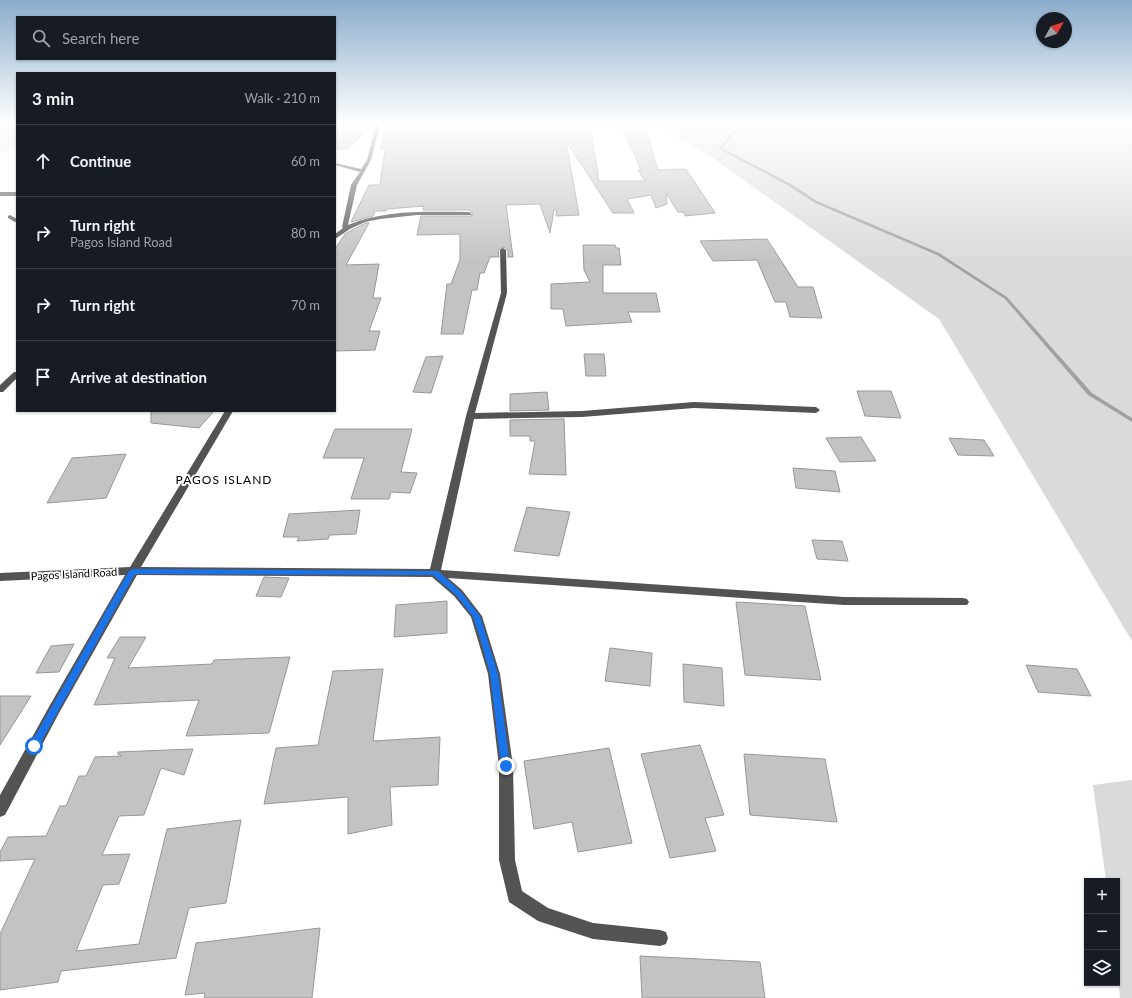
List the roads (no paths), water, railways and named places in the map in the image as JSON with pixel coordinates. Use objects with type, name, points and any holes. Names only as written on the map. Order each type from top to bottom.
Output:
[{"type":"street","points":[[345,227],[354,185],[363,171]]},
{"type":"street","points":[[0,194],[16,194]]},
{"type":"street","points":[[336,236],[345,227],[391,214],[469,214]]},
{"type":"street","points":[[10,217],[16,220]]},
{"type":"street","points":[[503,250],[504,293],[470,416],[435,572],[458,593],[476,616],[494,674],[506,766],[508,860],[515,896],[544,915],[593,931],[660,938]]},
{"type":"street","points":[[0,390],[16,375]]},
{"type":"street","points":[[470,416],[582,414],[694,405],[816,410]]},
{"type":"street","points":[[0,810],[34,746],[133,571],[228,412]]},
{"type":"street","name":"Pagos Island Road","points":[[0,577],[133,571],[435,572],[844,601],[964,602]]},
{"type":"waterway","points":[[763,171],[790,185],[816,202],[938,254],[1006,298],[1090,394],[1132,420]]},
{"type":"district","name":"PAGOS ISLAND","points":[[224,480]]}]
